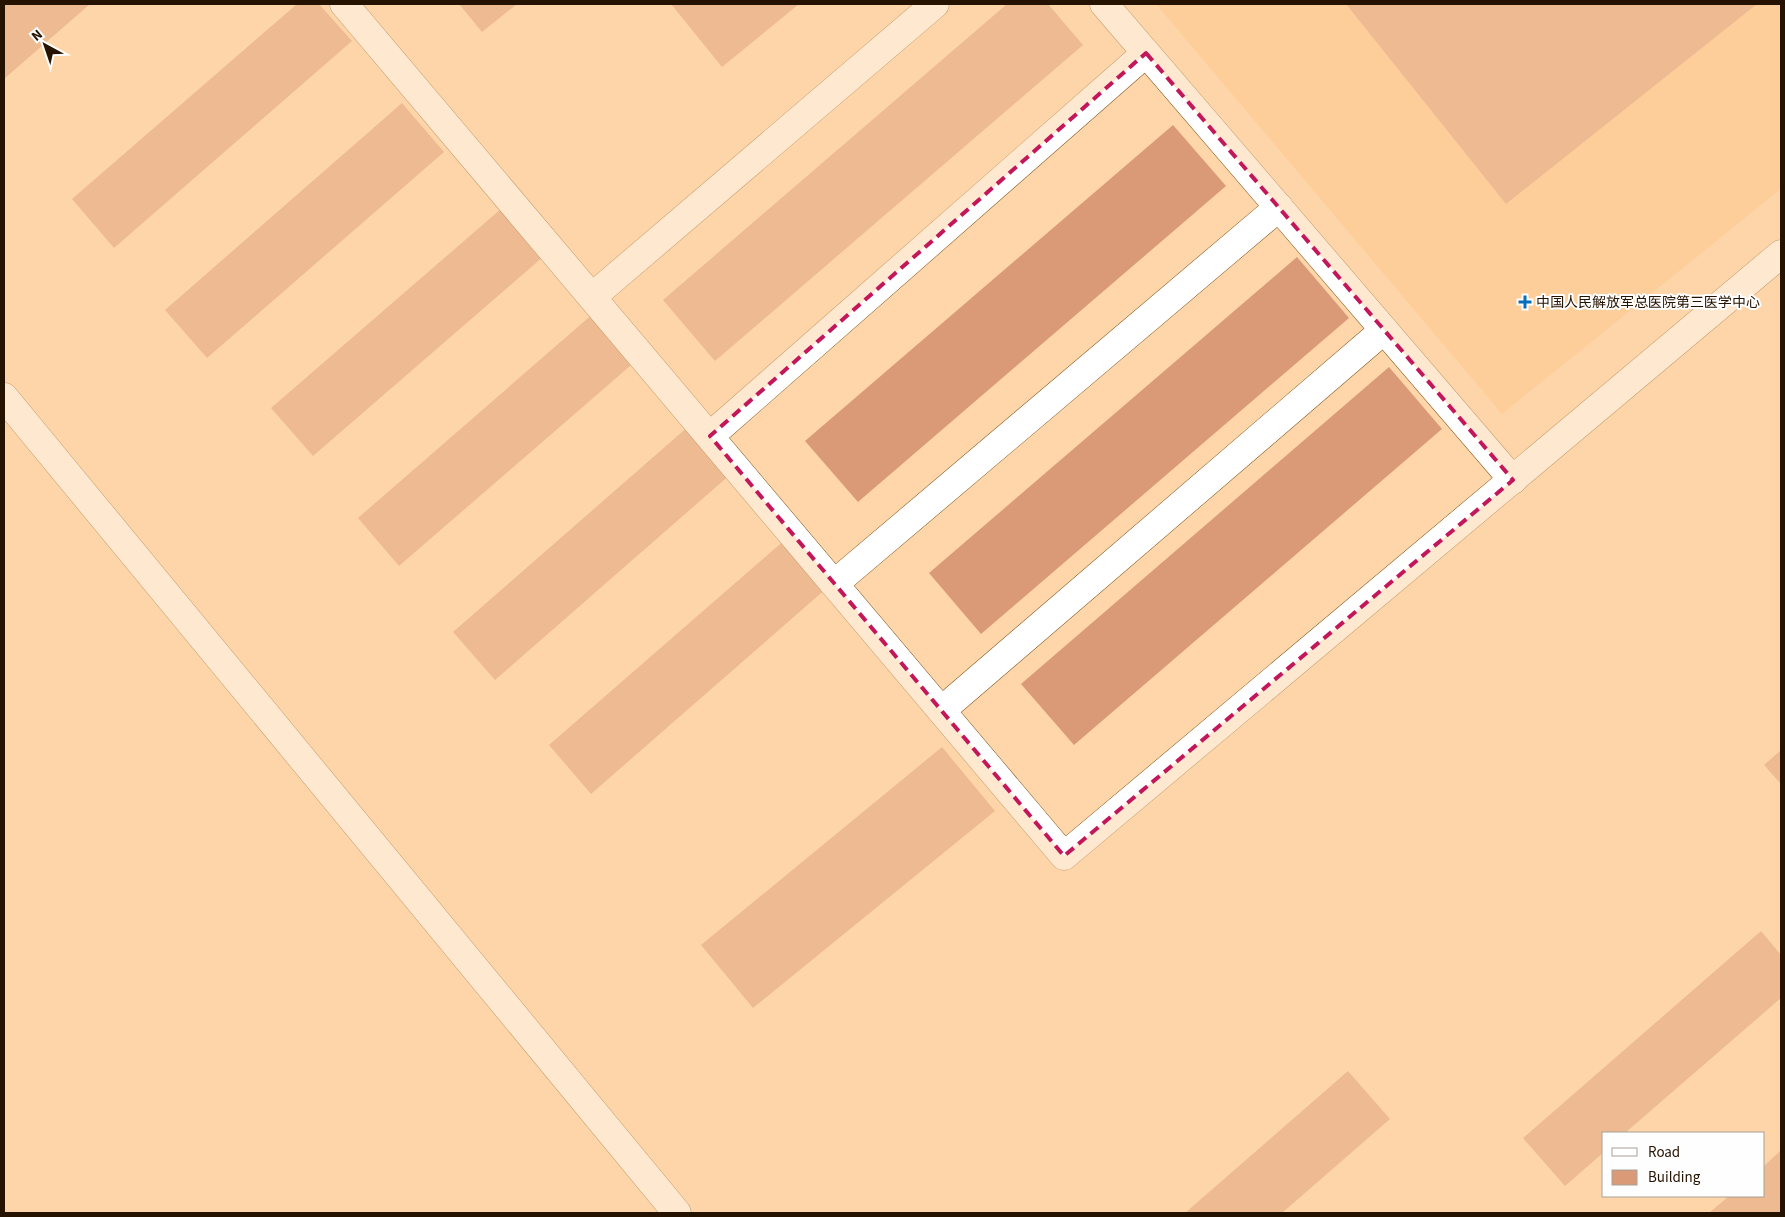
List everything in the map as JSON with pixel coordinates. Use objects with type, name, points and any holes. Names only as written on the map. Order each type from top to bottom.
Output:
[{"type":"street","points":[[344,4],[1064,856],[1513,480],[1779,261]]},
{"type":"street","points":[[592,297],[935,4]]},
{"type":"street","points":[[1104,4],[1513,480]]},
{"type":"street","points":[[710,436],[1146,53]]},
{"type":"street","points":[[834,584],[1279,208]]},
{"type":"street","points":[[942,710],[1384,330]]},
{"type":"street","points":[[4,397],[13,427],[677,1213]]},
{"type":"highlighted area","points":[[1146,53],[1513,480],[1064,856],[710,436]]},
{"type":"shaded area","name":"中国人民解放军总医院第三医学中心","points":[[1156,4],[1781,4],[1781,189],[1502,414]]},
{"type":"building","points":[[4,4],[90,4],[4,79]]},
{"type":"building","points":[[297,4],[319,4],[352,41],[114,248],[72,199]]},
{"type":"building","points":[[459,4],[517,4],[482,32]]},
{"type":"building","points":[[671,4],[799,4],[722,67]]},
{"type":"building","points":[[1007,4],[1048,4],[1083,45],[715,361],[663,300]]},
{"type":"building","points":[[1346,4],[1757,4],[1506,204]]},
{"type":"building","points":[[402,103],[444,152],[207,358],[165,310]]},
{"type":"building","points":[[1173,125],[1226,186],[858,502],[805,441]]},
{"type":"building","points":[[509,202],[551,250],[313,456],[271,408]]},
{"type":"building","points":[[1297,257],[1349,318],[981,634],[929,573]]},
{"type":"building","points":[[595,312],[637,360],[399,566],[358,518]]},
{"type":"building","points":[[1389,367],[1442,429],[1074,745],[1021,684]]},
{"type":"building","points":[[690,425],[732,473],[495,680],[453,632]]},
{"type":"building","points":[[786,539],[828,587],[591,794],[549,745]]},
{"type":"building","points":[[942,747],[995,811],[753,1008],[701,945]]},
{"type":"building","points":[[1781,750],[1781,784],[1764,765]]},
{"type":"building","points":[[1761,931],[1781,955],[1781,998],[1626,1132],[1602,1132],[1602,1154],[1565,1186],[1523,1138]]},
{"type":"building","points":[[1348,1071],[1390,1119],[1282,1213],[1185,1213]]},
{"type":"building","points":[[1781,1150],[1781,1213],[1709,1213],[1728,1197],[1765,1197],[1765,1165]]},
{"type":"place","name":"中国人民解放军总医院第三医学中心","points":[[1525,302]]}]
